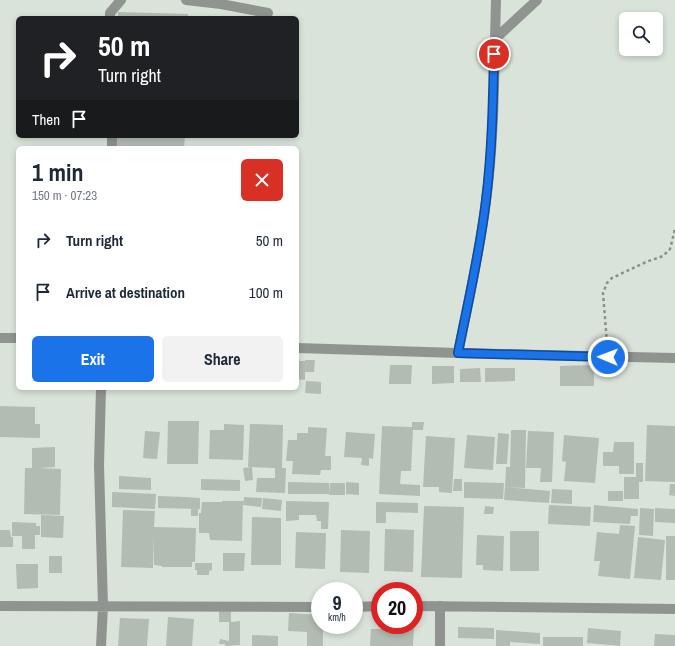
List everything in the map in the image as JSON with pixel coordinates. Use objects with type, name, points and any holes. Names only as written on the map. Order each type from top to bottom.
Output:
[{"type":"street","points":[[110,16],[110,13],[121,0]]},
{"type":"street","points":[[186,0],[221,4],[268,13]]},
{"type":"street","points":[[458,353],[478,258],[486,200],[492,140],[496,0]]},
{"type":"street","points":[[495,39],[537,0]]},
{"type":"street","points":[[0,338],[16,338]]},
{"type":"street","points":[[299,348],[675,358]]},
{"type":"street","points":[[101,390],[99,465],[103,606],[101,646]]},
{"type":"street","points":[[0,606],[311,607]]},
{"type":"street","points":[[423,606],[675,609]]},
{"type":"street","points":[[440,606],[440,646]]},
{"type":"path","points":[[608,357],[603,293],[607,283],[612,278],[663,256],[670,249],[675,229]]},
{"type":"building","points":[[118,12],[188,14],[188,16],[118,16]]},
{"type":"building","points":[[114,138],[185,138],[184,146],[114,146]]},
{"type":"building","points":[[315,360],[314,372],[305,372],[305,380],[299,379],[299,361]]},
{"type":"building","points":[[390,365],[412,365],[411,384],[389,384]]},
{"type":"building","points":[[594,365],[594,386],[560,386],[560,366]]},
{"type":"building","points":[[432,366],[454,366],[454,383],[432,384]]},
{"type":"building","points":[[480,368],[481,382],[460,382],[460,369]]},
{"type":"building","points":[[485,368],[515,368],[515,381],[485,382]]},
{"type":"building","points":[[306,381],[321,382],[321,394],[305,393]]},
{"type":"building","points":[[0,406],[35,407],[35,424],[40,424],[40,438],[0,437]]},
{"type":"building","points":[[168,421],[199,421],[198,464],[167,464]]},
{"type":"building","points":[[412,422],[424,422],[423,430],[413,430],[411,471],[401,471],[400,484],[420,485],[420,496],[379,494],[382,426],[412,427]]},
{"type":"building","points":[[224,424],[244,425],[243,460],[209,459],[210,430],[224,430]]},
{"type":"building","points":[[250,424],[283,425],[282,468],[286,468],[285,493],[256,492],[257,478],[275,478],[275,468],[248,467]]},
{"type":"building","points":[[647,425],[675,426],[675,482],[645,481]]},
{"type":"building","points":[[308,427],[327,428],[325,456],[331,456],[331,470],[321,470],[320,475],[292,474],[293,461],[286,461],[288,440],[297,440],[297,433],[308,433]]},
{"type":"building","points":[[511,430],[526,430],[525,488],[505,487],[506,467],[510,467]]},
{"type":"building","points":[[145,431],[160,432],[157,459],[143,458]]},
{"type":"building","points":[[528,431],[554,432],[552,482],[540,482],[541,468],[526,468]]},
{"type":"building","points":[[346,432],[375,434],[373,459],[369,458],[369,466],[361,465],[362,458],[344,457]]},
{"type":"building","points":[[498,433],[509,434],[507,464],[496,464]]},
{"type":"building","points":[[467,435],[495,437],[493,470],[464,468]]},
{"type":"building","points":[[564,435],[599,438],[595,483],[564,481],[566,462],[562,461]]},
{"type":"building","points":[[426,436],[455,438],[452,493],[439,492],[439,487],[423,487]]},
{"type":"building","points":[[614,442],[634,442],[634,474],[619,474],[619,466],[603,466],[603,452],[613,452]]},
{"type":"building","points":[[55,447],[55,467],[39,468],[61,469],[60,515],[24,514],[25,468],[32,468],[32,448]]},
{"type":"building","points":[[636,463],[643,463],[643,482],[639,482],[639,499],[624,499],[624,477],[636,477]]},
{"type":"building","points":[[252,467],[253,480],[245,481],[243,468]]},
{"type":"building","points":[[119,476],[151,478],[151,490],[119,489]]},
{"type":"building","points":[[201,479],[240,480],[240,491],[201,490]]},
{"type":"building","points":[[454,479],[462,479],[462,491],[453,491]]},
{"type":"building","points":[[288,482],[329,483],[329,494],[288,494]]},
{"type":"building","points":[[346,482],[359,483],[359,495],[346,494]]},
{"type":"building","points":[[464,482],[504,483],[503,499],[464,498]]},
{"type":"building","points":[[330,483],[345,483],[345,495],[329,495]]},
{"type":"building","points":[[670,484],[675,484],[675,496],[669,495]]},
{"type":"building","points":[[505,487],[550,491],[549,503],[504,500]]},
{"type":"building","points":[[552,489],[572,490],[572,504],[551,503]]},
{"type":"building","points":[[608,491],[623,491],[623,501],[608,501]]},
{"type":"building","points":[[112,492],[156,494],[155,509],[112,507]]},
{"type":"building","points":[[158,496],[200,498],[200,509],[158,508]]},
{"type":"building","points":[[244,497],[262,498],[261,507],[243,505]]},
{"type":"building","points":[[263,498],[282,500],[281,511],[262,509]]},
{"type":"building","points":[[243,501],[242,541],[210,540],[209,533],[199,533],[199,513],[201,513],[202,502]]},
{"type":"building","points":[[286,501],[329,502],[328,529],[321,529],[321,521],[317,521],[316,515],[299,515],[299,520],[286,521]]},
{"type":"building","points":[[376,502],[418,503],[418,513],[386,512],[386,523],[376,523]]},
{"type":"building","points":[[549,505],[591,507],[590,526],[548,524]]},
{"type":"building","points":[[594,505],[638,509],[638,516],[631,516],[630,524],[593,522]]},
{"type":"building","points":[[424,506],[464,507],[462,578],[421,577]]},
{"type":"building","points":[[485,506],[494,507],[493,514],[484,514]]},
{"type":"building","points":[[640,508],[654,509],[653,536],[639,535]]},
{"type":"building","points":[[655,508],[675,509],[675,523],[655,522]]},
{"type":"building","points":[[191,509],[198,509],[198,516],[191,516]]},
{"type":"building","points":[[123,510],[155,511],[154,527],[196,528],[195,562],[192,562],[192,567],[162,567],[154,565],[154,536],[153,568],[121,567]]},
{"type":"building","points":[[41,515],[64,516],[63,538],[41,537]]},
{"type":"building","points":[[252,517],[281,518],[281,565],[251,565]]},
{"type":"building","points":[[12,522],[36,523],[36,526],[40,526],[40,535],[35,535],[35,549],[22,549],[22,536],[12,536]]},
{"type":"building","points":[[620,525],[635,526],[630,579],[598,576],[600,561],[594,561],[597,532],[619,534]]},
{"type":"building","points":[[385,529],[414,530],[413,572],[384,571]]},
{"type":"building","points":[[0,530],[10,530],[11,537],[13,537],[13,547],[0,547]]},
{"type":"building","points":[[341,530],[370,531],[369,573],[340,572]]},
{"type":"building","points":[[510,531],[539,531],[539,571],[510,571]]},
{"type":"building","points":[[296,532],[326,533],[325,569],[295,568]]},
{"type":"building","points":[[477,535],[504,536],[503,571],[483,570],[483,565],[476,565]]},
{"type":"building","points":[[666,536],[675,536],[675,580],[666,580]]},
{"type":"building","points":[[638,537],[665,540],[661,580],[634,578]]},
{"type":"building","points":[[223,553],[245,553],[244,571],[223,571]]},
{"type":"building","points":[[49,556],[62,556],[62,573],[49,573]]},
{"type":"building","points":[[195,563],[212,563],[212,570],[209,571],[209,575],[197,575]]},
{"type":"building","points":[[16,564],[38,564],[38,588],[17,589]]},
{"type":"building","points":[[219,608],[231,608],[231,622],[240,621],[240,645],[225,646],[225,644],[219,644],[220,639],[229,641],[229,622],[219,622]]},
{"type":"building","points":[[289,613],[311,614],[311,634],[323,634],[323,646],[307,646],[307,632],[288,631]]},
{"type":"building","points":[[168,617],[194,619],[192,646],[166,646]]},
{"type":"building","points":[[120,618],[149,619],[147,646],[118,646]]},
{"type":"building","points":[[458,627],[494,628],[494,639],[458,638]]},
{"type":"building","points":[[588,628],[621,631],[620,646],[587,643]]},
{"type":"building","points":[[371,629],[371,634],[414,634],[413,646],[370,646]]},
{"type":"building","points":[[496,630],[540,633],[540,644],[510,642],[510,646],[496,646]]},
{"type":"building","points":[[655,634],[675,635],[675,646],[654,646]]},
{"type":"building","points":[[252,635],[278,636],[278,646],[252,646]]},
{"type":"building","points":[[543,637],[583,637],[583,646],[543,646]]},
{"type":"route","points":[[494,54],[492,140],[486,200],[478,258],[458,353],[608,357]]}]
